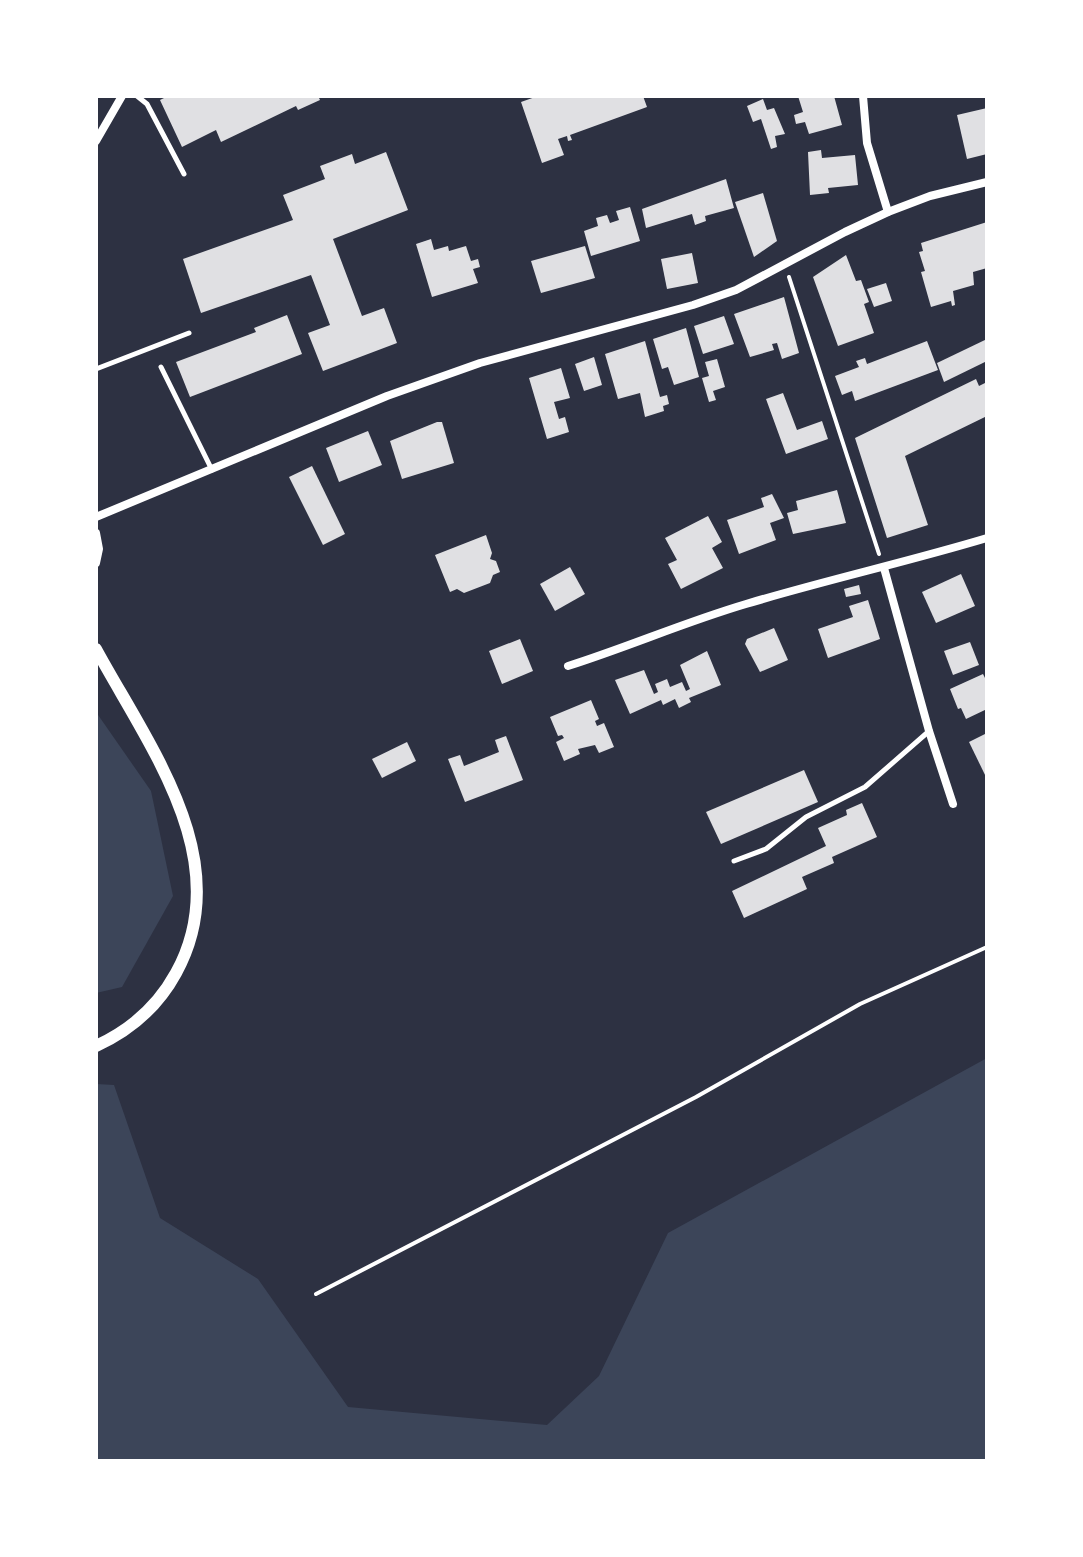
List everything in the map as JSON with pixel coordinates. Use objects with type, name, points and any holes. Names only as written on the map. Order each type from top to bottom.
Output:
[{"type":"street","points":[[96,141],[122,96]]},
{"type":"street","points":[[863,96],[867,143],[888,212]]},
{"type":"street","points":[[96,517],[387,396],[537,346],[693,305],[736,290],[888,212],[930,196],[987,182]]},
{"type":"street","points":[[96,533],[99,549],[96,563]]},
{"type":"street","points":[[568,666],[750,603],[987,538]]},
{"type":"street","points":[[884,568],[929,731],[953,804]]},
{"type":"street","points":[[96,649],[177,799],[194,852],[197,882],[192,934],[170,983],[137,1021],[96,1046]]},
{"type":"lane","points":[[137,96],[147,104],[184,174]]},
{"type":"lane","points":[[96,369],[189,333]]},
{"type":"lane","points":[[161,367],[212,471]]},
{"type":"lane","points":[[734,861],[766,849],[806,817],[865,787],[929,731]]},
{"type":"path","points":[[785,266],[884,568]]},
{"type":"path","points":[[316,1294],[696,1097],[860,1004],[987,947]]},
{"type":"shaded area","points":[[96,712],[151,791],[173,896],[122,987],[96,993]]},
{"type":"shaded area","points":[[987,1058],[987,1461],[96,1461],[96,1084],[114,1085],[160,1218],[258,1279],[348,1407],[547,1425],[599,1376],[668,1233]]},
{"type":"building","points":[[168,96],[318,96],[320,100],[298,110],[296,106],[221,142],[216,130],[182,147],[160,100]]},
{"type":"building","points":[[538,96],[643,96],[647,107],[570,135],[572,140],[568,141],[567,136],[558,139],[564,155],[542,163],[521,102]]},
{"type":"building","points":[[798,96],[834,96],[842,125],[809,134],[805,122],[796,124],[794,115],[803,112]]},
{"type":"building","points":[[763,99],[767,110],[774,108],[785,134],[775,136],[777,147],[771,149],[761,119],[753,122],[747,106]]},
{"type":"building","points":[[987,108],[987,154],[967,159],[957,115]]},
{"type":"building","points":[[821,150],[822,158],[855,155],[858,185],[828,188],[829,193],[810,195],[808,152]]},
{"type":"building","points":[[386,152],[408,210],[333,239],[362,316],[384,308],[397,343],[323,371],[308,333],[330,325],[311,275],[201,313],[183,259],[293,220],[283,195],[325,179],[320,166],[352,154],[355,164]]},
{"type":"building","points":[[726,179],[734,208],[705,216],[706,221],[695,225],[692,214],[646,228],[642,209]]},
{"type":"building","points":[[763,193],[777,241],[754,257],[735,202]]},
{"type":"building","points":[[630,207],[640,241],[591,256],[584,231],[598,226],[596,218],[607,215],[610,223],[619,220],[616,211]]},
{"type":"building","points":[[987,222],[987,268],[973,272],[974,285],[953,291],[955,305],[952,306],[951,301],[931,307],[921,272],[925,271],[919,252],[923,251],[921,243]]},
{"type":"building","points":[[431,239],[434,250],[448,246],[449,251],[466,246],[471,261],[478,259],[480,267],[473,269],[478,283],[432,297],[416,244]]},
{"type":"building","points":[[585,246],[595,278],[541,293],[531,261]]},
{"type":"building","points":[[692,253],[698,283],[667,289],[661,259]]},
{"type":"building","points":[[846,255],[856,281],[861,280],[869,302],[864,304],[874,333],[838,346],[813,277]]},
{"type":"building","points":[[886,283],[892,301],[874,307],[867,289]]},
{"type":"building","points":[[784,297],[799,353],[782,359],[777,343],[772,344],[774,350],[750,357],[734,314]]},
{"type":"building","points":[[287,315],[302,354],[190,397],[176,362],[256,332],[254,328]]},
{"type":"building","points":[[724,316],[734,344],[703,354],[694,326]]},
{"type":"building","points":[[686,328],[699,377],[674,385],[668,367],[662,369],[653,339]]},
{"type":"building","points":[[987,339],[987,361],[944,382],[937,363]]},
{"type":"building","points":[[645,341],[660,397],[667,395],[669,404],[663,406],[664,411],[645,417],[640,393],[618,399],[605,354]]},
{"type":"building","points":[[927,341],[938,370],[855,401],[852,391],[842,395],[835,376],[859,367],[856,361],[865,358],[867,364]]},
{"type":"building","points":[[594,357],[602,385],[584,391],[575,364]]},
{"type":"building","points":[[717,359],[725,387],[713,391],[716,400],[709,402],[702,378],[709,376],[705,362]]},
{"type":"building","points":[[561,368],[570,398],[554,402],[559,419],[565,417],[569,432],[547,439],[529,378]]},
{"type":"building","points":[[976,379],[979,386],[987,382],[987,416],[905,456],[928,525],[887,538],[855,438]]},
{"type":"building","points":[[783,393],[797,430],[822,421],[828,439],[786,454],[766,399]]},
{"type":"building","points":[[442,422],[454,463],[402,479],[390,441]]},
{"type":"building","points":[[368,431],[382,465],[339,482],[326,448]]},
{"type":"building","points":[[312,466],[345,534],[323,545],[289,477]]},
{"type":"building","points":[[837,490],[846,523],[793,534],[787,513],[798,510],[796,501]]},
{"type":"building","points":[[772,494],[784,518],[770,523],[776,540],[739,554],[727,520],[764,507],[761,498]]},
{"type":"building","points":[[708,516],[722,542],[712,548],[723,568],[681,589],[668,564],[677,560],[665,538]]},
{"type":"building","points":[[486,535],[492,553],[490,559],[496,561],[500,572],[493,575],[490,583],[464,593],[457,589],[450,592],[435,555]]},
{"type":"building","points":[[570,567],[585,594],[555,611],[540,584]]},
{"type":"building","points":[[961,574],[975,606],[936,623],[922,592]]},
{"type":"building","points":[[859,585],[861,594],[846,597],[844,589]]},
{"type":"building","points":[[868,600],[880,639],[828,658],[818,629],[853,617],[849,606]]},
{"type":"building","points":[[774,628],[788,660],[760,672],[745,644],[747,639]]},
{"type":"building","points":[[520,639],[533,671],[502,684],[489,651]]},
{"type":"building","points":[[970,642],[979,665],[953,675],[944,651]]},
{"type":"building","points":[[707,651],[721,685],[689,698],[691,702],[679,708],[675,699],[663,705],[661,700],[630,714],[615,680],[644,670],[654,694],[658,692],[655,684],[667,679],[670,687],[682,682],[686,691],[690,689],[680,665]]},
{"type":"building","points":[[983,674],[987,682],[987,709],[966,719],[950,689]]},
{"type":"building","points":[[591,700],[599,719],[595,721],[597,726],[604,723],[614,747],[599,753],[595,745],[578,749],[580,754],[564,761],[556,742],[564,738],[558,736],[550,717]]},
{"type":"building","points":[[987,733],[987,779],[969,742]]},
{"type":"building","points":[[506,736],[523,780],[465,802],[448,759],[460,755],[464,766],[499,752],[495,740]]},
{"type":"building","points":[[407,742],[416,761],[382,778],[372,759]]},
{"type":"building","points":[[804,770],[818,802],[721,844],[706,812]]},
{"type":"building","points":[[862,803],[877,837],[832,857],[834,863],[802,877],[807,889],[744,918],[732,891],[826,846],[818,828],[847,815],[846,810]]}]
